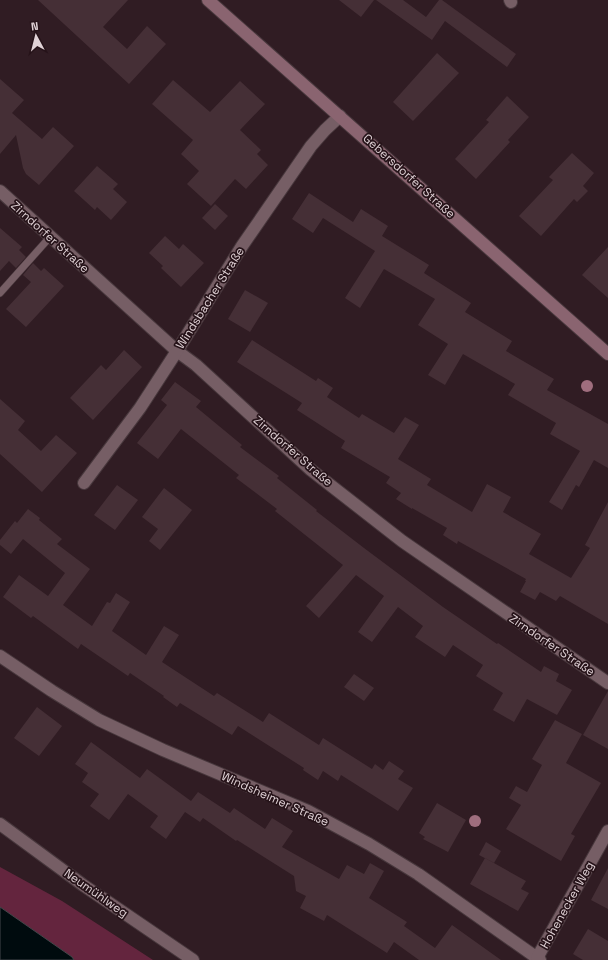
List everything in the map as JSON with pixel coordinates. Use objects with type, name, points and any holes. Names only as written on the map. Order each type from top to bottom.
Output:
[{"type":"main road","name":"Gebersdorfer Straße","points":[[208,0],[608,354]]},
{"type":"street","name":"Windsbacher Straße","points":[[84,483],[140,408],[242,246],[311,146],[340,116]]},
{"type":"street","name":"Zirndorfer Straße","points":[[0,191],[177,351],[196,365],[311,470],[402,541],[608,683]]},
{"type":"street","name":"Windsheimer Straße","points":[[0,656],[99,720],[163,750],[308,811],[369,844],[418,874],[539,959]]},
{"type":"street","name":"Neumühlweg","points":[[0,824],[84,885],[193,960]]},
{"type":"street","name":"Hohenecker Weg","points":[[539,959],[608,831]]},
{"type":"lane","points":[[0,293],[50,237]]},
{"type":"shaded area","points":[[0,867],[62,901],[153,960],[74,960],[72,957],[0,907]]},
{"type":"shaded area","points":[[0,907],[72,957],[74,960],[0,960]]},
{"type":"building","points":[[38,0],[128,0],[103,27],[127,49],[147,26],[166,44],[129,84]]},
{"type":"building","points":[[339,0],[374,0],[361,17]]},
{"type":"building","points":[[376,0],[403,0],[426,17],[439,0],[442,0],[516,54],[507,67],[445,21],[432,40]]},
{"type":"building","points":[[437,53],[459,73],[413,121],[393,102]]},
{"type":"building","points":[[0,79],[24,100],[12,113],[42,139],[53,127],[74,146],[39,185],[26,174],[23,168],[16,135],[0,154]]},
{"type":"building","points":[[173,80],[210,112],[240,81],[265,104],[240,130],[261,150],[257,154],[268,165],[246,189],[235,179],[211,206],[187,184],[199,171],[181,154],[193,140],[152,104]]},
{"type":"building","points":[[507,96],[529,117],[508,140],[510,142],[476,179],[455,159],[489,122],[486,120]]},
{"type":"building","points":[[572,153],[594,173],[583,186],[588,191],[577,202],[574,199],[541,236],[519,216],[553,180],[549,177]]},
{"type":"building","points":[[97,166],[118,184],[113,189],[127,202],[111,220],[97,207],[95,210],[74,191]]},
{"type":"building","points":[[309,193],[353,222],[361,209],[388,226],[382,236],[429,265],[424,273],[471,303],[465,312],[512,341],[506,351],[554,379],[547,390],[608,424],[608,468],[594,460],[579,487],[576,485],[562,510],[549,502],[580,451],[550,434],[556,423],[508,395],[515,384],[463,354],[445,385],[428,375],[448,344],[418,325],[435,299],[384,269],[360,308],[345,298],[375,251],[323,218],[313,233],[292,219]]},
{"type":"building","points":[[215,204],[228,216],[215,230],[202,218]]},
{"type":"building","points":[[0,228],[22,247],[19,250],[26,257],[16,268],[9,261],[0,271]]},
{"type":"building","points":[[165,236],[179,249],[183,244],[204,263],[181,287],[161,268],[163,266],[149,253]]},
{"type":"building","points":[[608,247],[608,298],[582,275]]},
{"type":"building","points":[[33,263],[41,271],[44,268],[64,286],[26,327],[6,309],[31,282],[23,275]]},
{"type":"building","points":[[245,290],[268,303],[250,332],[228,319]]},
{"type":"building","points":[[252,340],[316,381],[318,378],[333,388],[327,397],[359,418],[362,414],[394,433],[405,417],[419,425],[398,459],[431,479],[427,485],[472,512],[487,484],[511,497],[503,512],[541,534],[529,554],[571,578],[590,548],[585,545],[608,502],[608,624],[560,596],[556,601],[540,592],[535,600],[520,592],[526,579],[458,541],[457,544],[443,535],[447,528],[396,499],[401,493],[386,483],[390,477],[341,448],[345,441],[297,410],[302,403],[237,362]]},
{"type":"building","points":[[124,350],[142,367],[93,420],[70,398],[101,365],[106,370]]},
{"type":"building","points":[[175,382],[201,401],[196,407],[242,445],[240,447],[279,476],[277,478],[317,510],[316,511],[364,548],[443,607],[497,644],[498,643],[541,672],[544,666],[559,674],[556,681],[572,690],[557,715],[527,699],[514,722],[493,710],[503,693],[476,676],[483,665],[453,645],[445,657],[415,637],[423,626],[398,607],[372,642],[358,632],[384,596],[356,575],[319,618],[306,606],[343,565],[275,511],[277,509],[236,478],[239,475],[181,429],[158,459],[137,443],[167,405],[161,400]]},
{"type":"building","points":[[0,399],[25,421],[18,430],[41,451],[56,435],[77,453],[42,492],[0,454]]},
{"type":"building","points":[[117,485],[138,500],[115,530],[94,515]]},
{"type":"building","points":[[164,488],[192,510],[160,550],[149,541],[158,529],[142,517]]},
{"type":"building","points":[[28,509],[62,539],[57,544],[90,569],[63,605],[92,626],[107,602],[110,603],[116,593],[130,602],[112,631],[146,655],[164,626],[179,635],[162,662],[214,696],[217,693],[263,722],[269,713],[319,745],[323,738],[372,769],[375,764],[383,770],[389,761],[404,771],[398,779],[413,788],[398,811],[341,775],[338,781],[323,771],[318,780],[303,770],[304,768],[238,726],[232,735],[180,703],[177,707],[163,697],[164,696],[130,673],[128,676],[81,644],[78,649],[33,616],[31,618],[3,597],[19,575],[48,596],[65,573],[23,539],[11,554],[0,545],[0,540],[15,521],[17,523]]},
{"type":"building","points":[[354,674],[374,688],[364,701],[344,687]]},
{"type":"building","points":[[608,691],[608,749],[583,735]]},
{"type":"building","points":[[37,707],[62,726],[39,756],[14,738]]},
{"type":"building","points":[[555,720],[582,734],[566,763],[601,783],[571,834],[575,836],[561,861],[506,829],[521,805],[509,798],[516,786],[527,792],[542,765],[532,759]]},
{"type":"building","points":[[91,742],[140,778],[147,769],[191,801],[198,792],[230,813],[234,808],[265,829],[272,818],[293,831],[282,847],[339,879],[347,865],[364,874],[370,863],[384,871],[369,898],[407,922],[404,926],[435,948],[452,925],[501,960],[419,960],[394,942],[387,953],[327,915],[324,921],[300,908],[306,896],[296,891],[294,876],[237,840],[236,841],[203,818],[200,822],[185,812],[166,839],[150,827],[158,816],[128,794],[109,820],[90,806],[99,794],[82,782],[88,773],[75,764]]},
{"type":"building","points":[[437,803],[466,820],[448,852],[423,839],[425,837],[419,833]]},
{"type":"building","points":[[486,842],[501,851],[494,863],[479,855]]},
{"type":"building","points":[[485,858],[526,881],[521,889],[529,893],[518,911],[470,884]]},
{"type":"building","points":[[608,868],[608,909],[591,900]]},
{"type":"building","points":[[588,929],[608,941],[608,960],[583,960],[573,954]]}]
